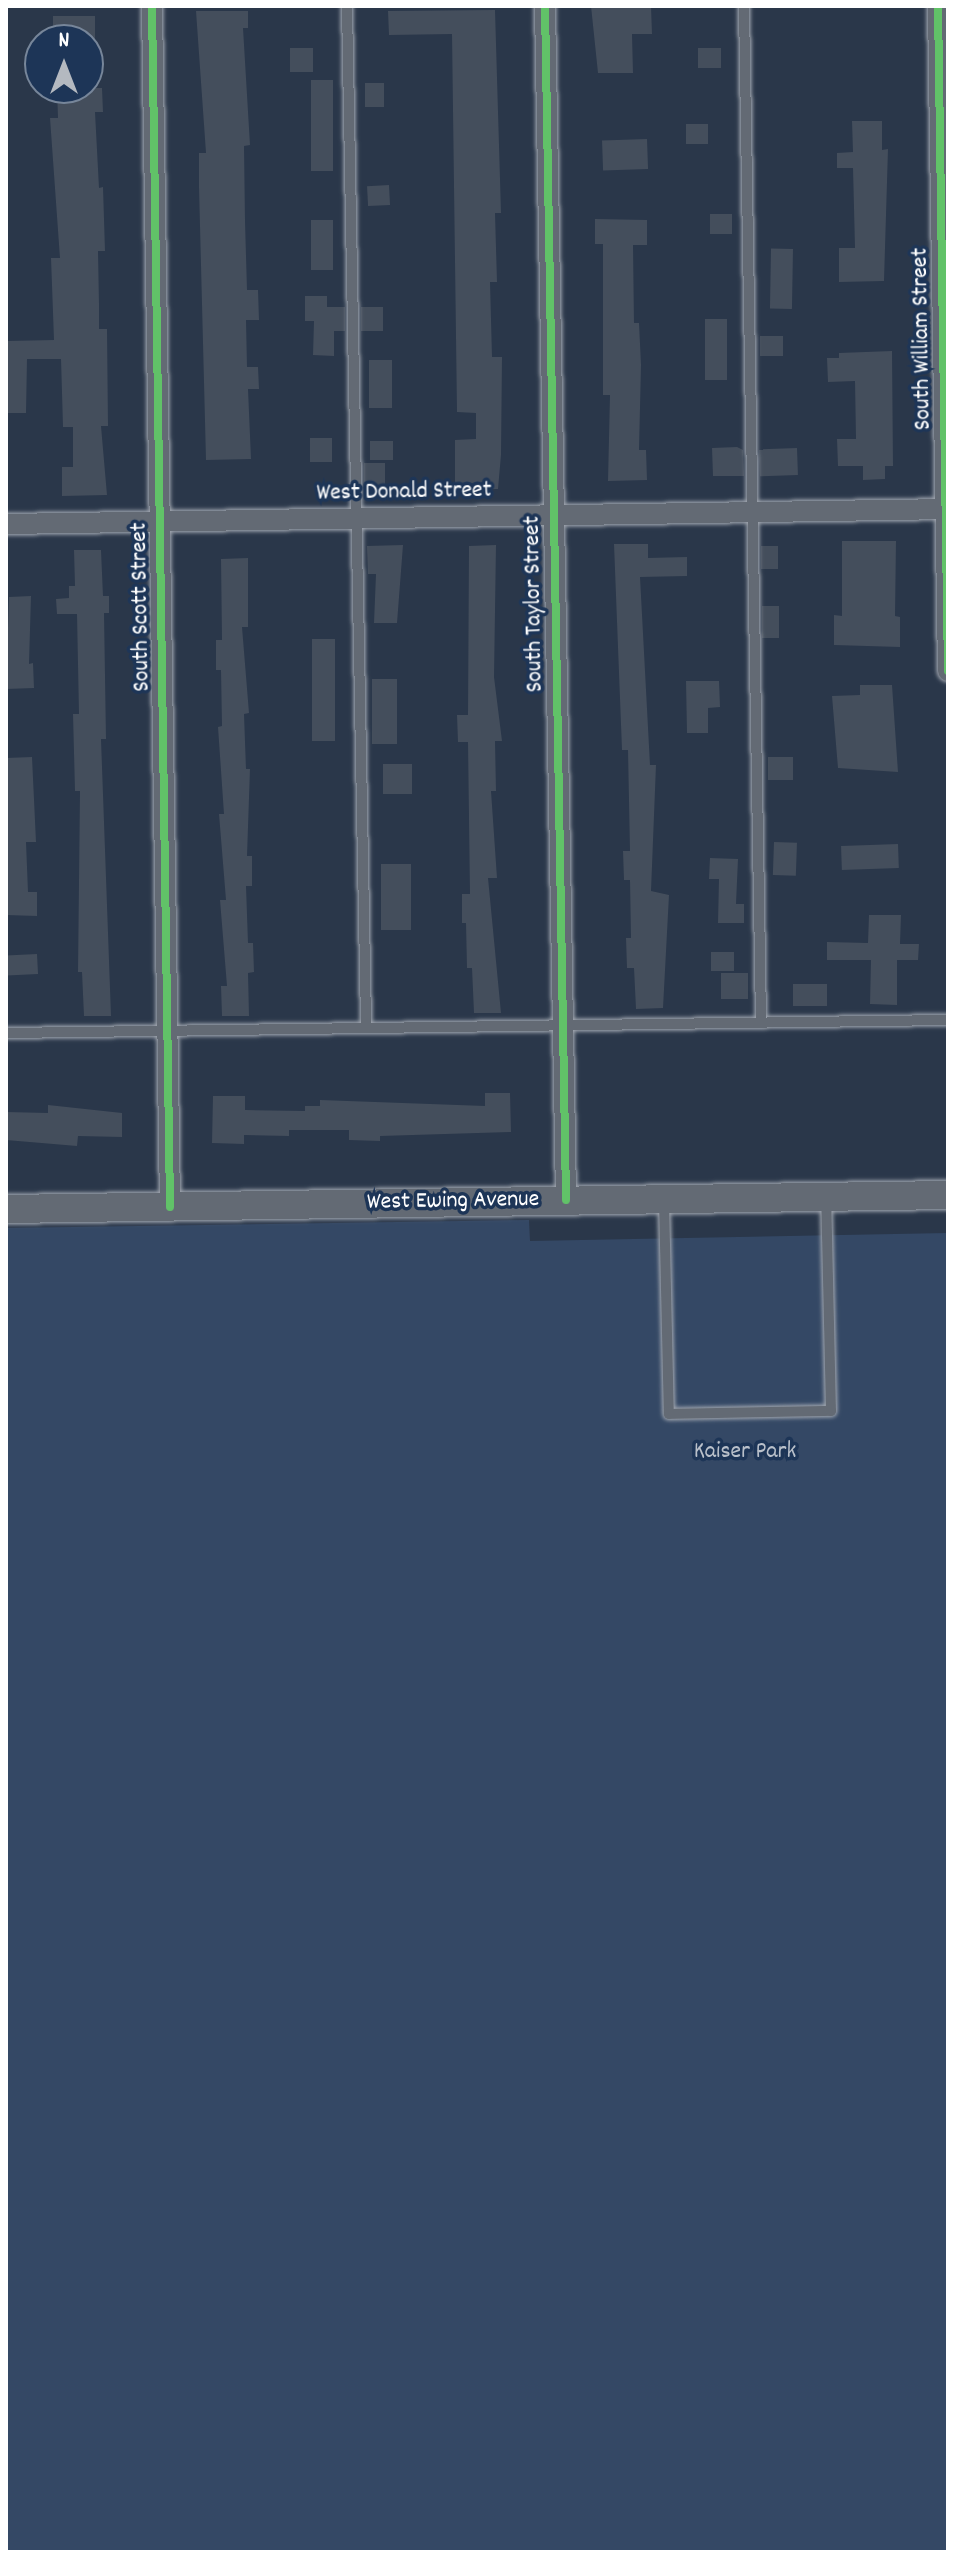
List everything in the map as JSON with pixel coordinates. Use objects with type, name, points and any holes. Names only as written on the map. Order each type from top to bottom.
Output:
[{"type":"street","name":"South Scott Street","points":[[152,6],[170,1207]]},
{"type":"street","name":"South Taylor Street","points":[[545,6],[566,1200]]},
{"type":"street","name":"South William Street","points":[[938,6],[948,671]]},
{"type":"street","name":"West Donald Street","points":[[6,524],[947,510]]},
{"type":"street","name":"West Ewing Avenue","points":[[6,1209],[948,1195]]},
{"type":"lane","points":[[347,6],[366,1028]]},
{"type":"lane","points":[[744,6],[761,1022]]},
{"type":"lane","points":[[6,1033],[948,1020]]},
{"type":"lane","points":[[664,1199],[669,1414],[831,1411],[826,1196]]},
{"type":"green space","name":"Kaiser Park","points":[[529,1220],[530,1241],[948,1233],[948,2552],[6,2552],[6,1228]]},
{"type":"building","points":[[591,6],[651,6],[652,34],[632,34],[633,73],[598,73]]},
{"type":"building","points":[[495,10],[501,213],[495,213],[497,282],[490,282],[492,357],[502,357],[501,455],[498,489],[455,490],[455,440],[476,439],[476,413],[457,412],[452,34],[389,35],[388,11]]},
{"type":"building","points":[[196,11],[248,11],[248,28],[243,28],[250,145],[244,146],[247,290],[258,290],[259,320],[246,320],[247,367],[258,367],[259,389],[248,389],[251,459],[206,460],[199,153],[206,153]]},
{"type":"building","points":[[53,16],[95,16],[95,24],[53,24]]},
{"type":"building","points":[[290,48],[313,48],[313,72],[290,72]]},
{"type":"building","points":[[698,48],[721,48],[721,68],[698,68]]},
{"type":"building","points":[[311,80],[333,80],[333,171],[311,171]]},
{"type":"building","points":[[365,83],[384,83],[384,107],[365,107]]},
{"type":"building","points":[[58,104],[103,104],[103,112],[95,112],[99,188],[103,187],[105,251],[98,251],[99,329],[107,329],[108,426],[101,426],[107,495],[62,496],[62,467],[73,467],[73,427],[63,427],[61,359],[27,359],[26,413],[6,413],[7,341],[54,340],[51,258],[60,258],[50,118],[58,118]]},
{"type":"building","points":[[852,121],[882,121],[882,150],[888,149],[884,281],[839,282],[839,248],[855,248],[853,168],[837,168],[837,153],[853,152]]},
{"type":"building","points":[[686,124],[708,124],[708,144],[686,144]]},
{"type":"building","points":[[647,139],[648,169],[603,171],[602,141]]},
{"type":"building","points":[[389,185],[390,205],[368,206],[367,186]]},
{"type":"building","points":[[710,214],[732,214],[732,234],[710,234]]},
{"type":"building","points":[[595,219],[647,220],[647,245],[633,245],[634,323],[639,323],[641,365],[639,450],[646,450],[647,480],[608,481],[610,395],[603,395],[603,244],[595,244]]},
{"type":"building","points":[[311,220],[333,220],[333,270],[311,270]]},
{"type":"building","points":[[771,249],[793,249],[792,309],[770,309]]},
{"type":"building","points":[[305,296],[327,296],[327,307],[345,307],[345,331],[334,331],[334,356],[313,355],[314,321],[305,321]]},
{"type":"building","points":[[361,307],[383,307],[383,331],[361,331]]},
{"type":"building","points":[[705,319],[727,319],[727,380],[705,380]]},
{"type":"building","points":[[760,336],[783,336],[783,356],[760,356]]},
{"type":"building","points":[[892,351],[893,466],[885,466],[885,479],[863,480],[863,466],[838,466],[837,439],[856,439],[855,381],[828,382],[827,358],[839,358],[839,353]]},
{"type":"building","points":[[369,360],[392,360],[392,408],[369,408]]},
{"type":"building","points":[[310,438],[332,438],[332,462],[310,462]]},
{"type":"building","points":[[370,441],[393,441],[393,460],[370,460]]},
{"type":"building","points":[[737,447],[743,450],[744,476],[713,476],[712,448]]},
{"type":"building","points":[[797,448],[798,475],[760,476],[759,449]]},
{"type":"building","points":[[364,463],[385,463],[385,487],[364,487]]},
{"type":"building","points":[[842,541],[896,541],[895,616],[900,617],[900,647],[834,645],[834,615],[842,616]]},
{"type":"building","points":[[614,544],[648,544],[648,558],[687,557],[687,576],[640,577],[650,765],[656,765],[651,891],[669,895],[663,1008],[636,1009],[634,968],[627,968],[626,938],[631,938],[630,880],[624,880],[623,851],[630,851],[628,750],[622,750]]},
{"type":"building","points":[[403,545],[397,623],[374,623],[376,574],[368,574],[367,546]]},
{"type":"building","points":[[496,545],[494,677],[502,741],[495,741],[496,791],[491,791],[497,878],[488,878],[501,1013],[474,1013],[472,968],[467,968],[466,923],[462,923],[462,894],[470,894],[468,742],[458,742],[457,715],[468,715],[469,546]]},
{"type":"building","points":[[761,546],[778,546],[778,569],[761,569]]},
{"type":"building","points":[[74,550],[101,550],[103,596],[109,596],[109,613],[104,613],[106,739],[101,739],[111,1016],[84,1016],[82,972],[78,972],[80,791],[75,791],[73,714],[79,714],[77,614],[57,614],[56,599],[69,598],[69,586],[75,586]]},
{"type":"building","points":[[248,558],[248,627],[242,627],[249,713],[244,714],[246,769],[250,769],[247,856],[252,856],[252,886],[246,886],[248,943],[253,943],[254,972],[248,973],[249,1016],[222,1016],[221,986],[227,986],[220,900],[226,900],[219,814],[224,814],[218,727],[222,726],[221,670],[216,670],[216,640],[222,640],[221,559]]},
{"type":"building","points":[[31,596],[29,664],[33,663],[34,688],[6,689],[9,597]]},
{"type":"building","points":[[762,606],[779,606],[779,638],[762,638]]},
{"type":"building","points":[[312,639],[335,639],[335,741],[312,741]]},
{"type":"building","points":[[372,679],[397,679],[397,744],[372,744]]},
{"type":"building","points":[[686,681],[719,681],[720,707],[708,708],[708,733],[687,733]]},
{"type":"building","points":[[860,685],[892,685],[898,772],[838,768],[832,696],[860,695]]},
{"type":"building","points":[[32,757],[36,842],[26,842],[28,892],[37,892],[37,916],[6,915],[6,758]]},
{"type":"building","points":[[768,757],[793,757],[793,780],[768,780]]},
{"type":"building","points":[[383,764],[412,764],[412,794],[383,794]]},
{"type":"building","points":[[774,842],[797,843],[796,876],[773,875]]},
{"type":"building","points":[[898,844],[899,868],[842,870],[841,846]]},
{"type":"building","points":[[710,858],[738,859],[736,904],[744,904],[744,923],[718,923],[719,879],[709,879]]},
{"type":"building","points":[[381,864],[411,864],[411,930],[381,930]]},
{"type":"building","points":[[869,915],[901,915],[900,944],[919,944],[918,960],[897,960],[897,1005],[870,1004],[871,960],[827,960],[827,942],[868,943]]},
{"type":"building","points":[[711,952],[734,952],[734,971],[711,971]]},
{"type":"building","points":[[37,954],[38,974],[7,976],[6,956]]},
{"type":"building","points":[[721,973],[748,973],[748,999],[721,999]]},
{"type":"building","points":[[793,984],[827,984],[827,1006],[793,1006]]},
{"type":"building","points":[[485,1093],[510,1093],[511,1132],[380,1136],[380,1141],[349,1140],[349,1130],[289,1130],[289,1136],[244,1135],[244,1144],[212,1143],[213,1096],[245,1096],[245,1110],[305,1111],[305,1106],[320,1106],[320,1100],[485,1106]]},
{"type":"building","points":[[48,1105],[122,1113],[122,1137],[78,1136],[77,1146],[6,1140],[6,1112],[48,1113]]},
{"type":"cycle path","points":[[152,6],[170,1207]]},
{"type":"cycle path","points":[[545,6],[566,1200]]},
{"type":"cycle path","points":[[938,6],[948,671]]}]
